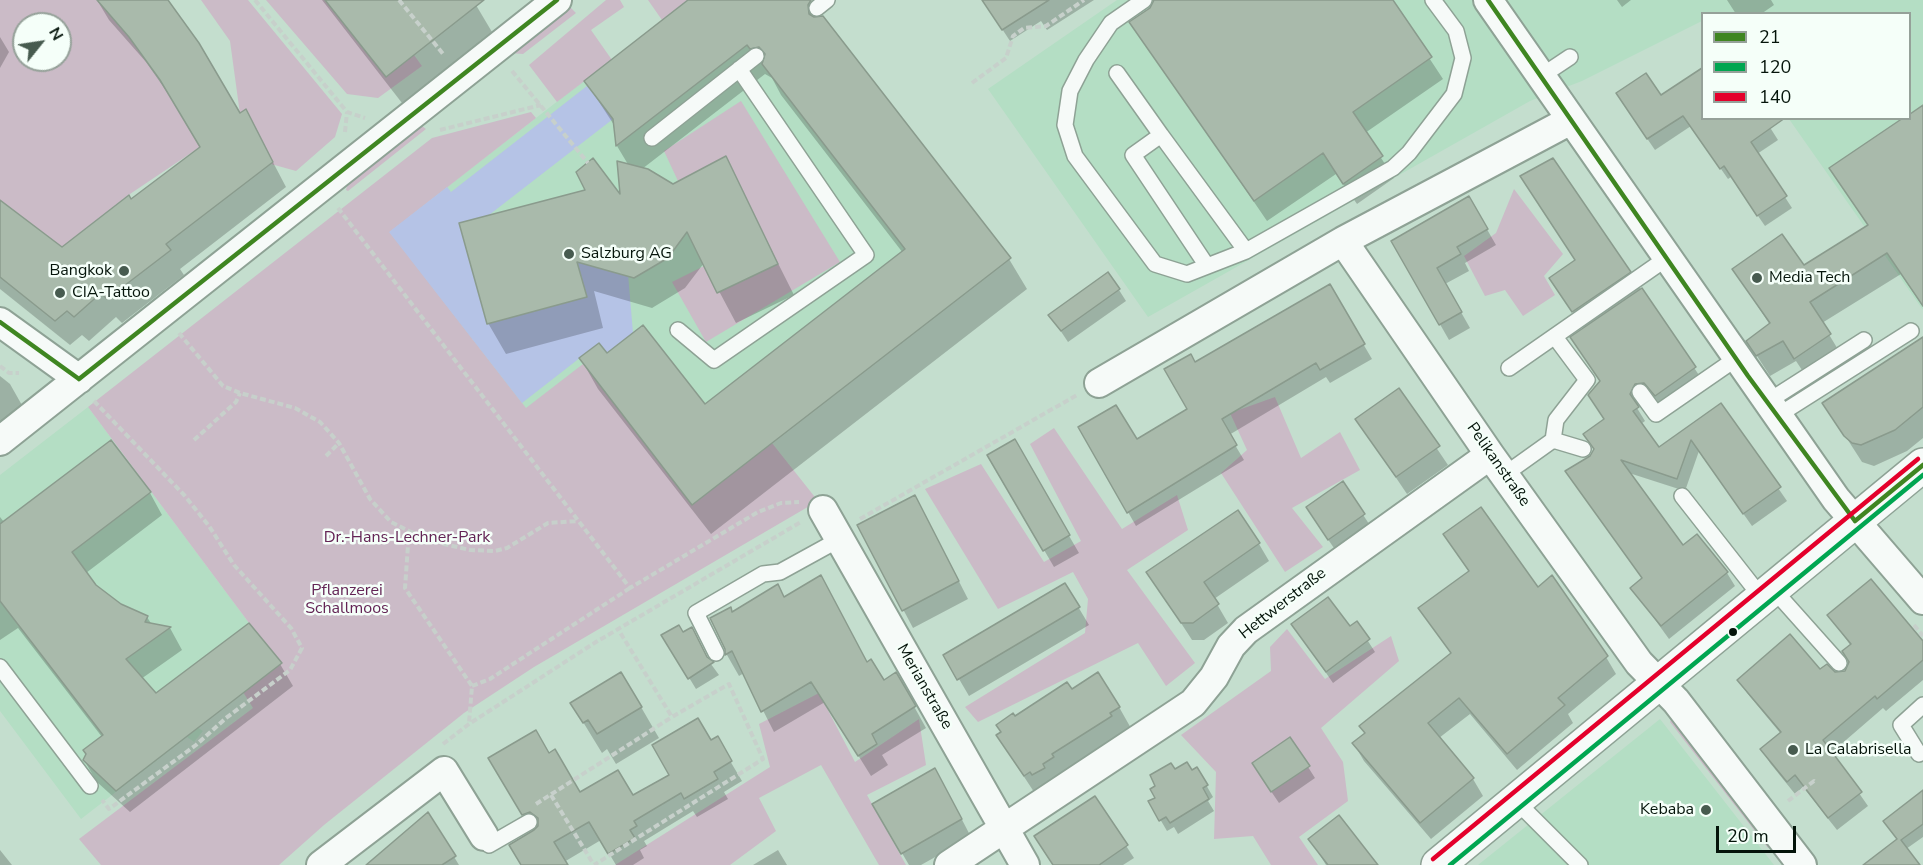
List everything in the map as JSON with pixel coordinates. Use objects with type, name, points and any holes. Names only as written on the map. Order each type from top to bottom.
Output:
[{"type":"main road","points":[[1438,865],[1923,465]]},
{"type":"street","points":[[0,441],[85,389],[557,0]]},
{"type":"street","points":[[1488,0],[1543,75],[1571,120],[1772,409],[1855,521],[1923,600]]},
{"type":"street","points":[[1099,382],[1343,241],[1571,120]]},
{"type":"street","name":"Pelikanstraße","points":[[1343,241],[1497,465],[1640,663],[1660,683],[1802,865]]},
{"type":"street","points":[[0,322],[85,389]]},
{"type":"street","name":"Hettwerstraße","points":[[949,865],[1193,703],[1214,677],[1231,646],[1246,630],[1497,465]]},
{"type":"street","name":"Merianstraße","points":[[823,510],[1025,865]]},
{"type":"street","points":[[321,865],[444,771],[488,846]]},
{"type":"lane","points":[[1144,0],[1111,23],[1086,60],[1070,91],[1065,125],[1075,156],[1155,264],[1187,274],[1246,251],[1393,168],[1408,153],[1454,94],[1463,58],[1456,31],[1433,0]]},
{"type":"lane","points":[[651,138],[756,56]]},
{"type":"lane","points":[[1543,75],[1570,57]]},
{"type":"lane","points":[[678,330],[714,360],[866,255],[739,69]]},
{"type":"lane","points":[[1117,73],[1246,251]]},
{"type":"lane","points":[[1161,135],[1132,155],[1207,266]]},
{"type":"lane","points":[[1509,368],[1667,258]]},
{"type":"lane","points":[[1772,409],[1911,331]]},
{"type":"lane","points":[[1553,440],[1556,420],[1587,380],[1554,337]]},
{"type":"lane","points":[[1772,409],[1864,340]]},
{"type":"lane","points":[[1640,392],[1656,414],[1737,358]]},
{"type":"lane","points":[[1497,465],[1553,440],[1583,449]]},
{"type":"lane","points":[[1682,496],[1768,594],[1839,663]]},
{"type":"lane","points":[[716,653],[696,613],[763,574],[780,572],[840,539]]},
{"type":"lane","points":[[0,667],[90,786]]},
{"type":"lane","points":[[1919,754],[1901,725],[1923,705]]},
{"type":"lane","points":[[1516,801],[1580,865]]},
{"type":"lane","points":[[488,846],[529,822]]},
{"type":"path","points":[[255,0],[347,112],[344,137]]},
{"type":"path","points":[[399,0],[446,56]]},
{"type":"path","points":[[972,82],[1006,57],[1013,36],[1024,28],[1046,26],[1084,0]]},
{"type":"path","points":[[511,70],[588,163]]},
{"type":"path","points":[[434,131],[541,105]]},
{"type":"path","points":[[338,208],[630,588]]},
{"type":"path","points":[[177,330],[223,386],[295,408],[320,422],[339,443],[370,499],[391,522],[409,531],[444,544],[495,551],[507,548],[548,523],[578,521]]},
{"type":"path","points":[[0,366],[9,373],[19,373]]},
{"type":"path","points":[[85,389],[185,496],[209,526],[234,565],[291,628],[302,648],[290,670],[109,809],[90,786]]},
{"type":"path","points":[[194,440],[236,402],[240,393]]},
{"type":"path","points":[[326,456],[339,443]]},
{"type":"path","points":[[472,686],[490,679],[630,588],[769,507],[795,502],[811,503],[823,510]]},
{"type":"path","points":[[409,531],[405,588],[472,686],[469,724]]},
{"type":"path","points":[[618,629],[672,717]]},
{"type":"path","points":[[532,806],[672,717],[729,684],[764,759],[594,865],[551,795]]},
{"type":"path","points":[[1766,819],[1814,781],[1816,783]]},
{"type":"shaded area","points":[[688,0],[811,0],[1011,258],[692,505],[526,409],[389,232]]},
{"type":"shaded area","points":[[1117,0],[1923,0],[1923,310],[1790,120],[1911,120],[1911,12],[1701,12],[1701,22],[1582,81],[1530,101],[1148,317],[988,89]]},
{"type":"shaded area","points":[[88,407],[249,623],[197,727],[203,731],[194,742],[187,737],[81,819],[0,711],[0,475]]},
{"type":"shaded area","points":[[1660,719],[1774,865],[1478,865]]},
{"type":"green space","points":[[0,0],[97,0],[129,37],[182,113],[200,147],[127,196],[62,247],[0,208]]},
{"type":"green space","points":[[201,0],[248,0],[342,114],[335,137],[296,171],[271,164],[247,110],[240,114],[230,41]]},
{"type":"green space","points":[[266,0],[325,0],[386,77],[414,55],[422,66],[378,98],[347,94]]},
{"type":"green space","points":[[606,0],[620,0],[624,7],[591,30],[612,60],[557,102],[529,65]]},
{"type":"green space","points":[[648,0],[688,0],[662,20]]},
{"type":"green space","points":[[569,6],[576,13],[523,54],[509,53]]},
{"type":"green space","points":[[741,101],[840,262],[706,342],[672,282],[704,266],[718,293],[777,264],[726,156],[678,181],[664,151]]},
{"type":"green space","name":"Dr.-Hans-Lechner-Park","points":[[531,112],[536,118],[390,232],[526,408],[583,364],[692,504],[772,443],[818,501],[534,667],[464,713],[324,825],[279,865],[101,865],[79,839],[253,708],[243,692],[249,623],[88,407],[432,138]]},
{"type":"green space","points":[[419,124],[426,129],[348,191],[346,190],[349,177]]},
{"type":"green space","points":[[1514,189],[1563,254],[1544,276],[1555,295],[1523,316],[1505,290],[1485,296],[1464,256],[1496,233]]},
{"type":"green space","points":[[1275,397],[1301,458],[1340,432],[1360,470],[1292,508],[1323,547],[1285,572],[1221,473],[1247,450],[1230,413]]},
{"type":"green space","points":[[1054,428],[1122,529],[1177,495],[1188,530],[1127,570],[1195,663],[1166,686],[1138,643],[978,722],[965,707],[1085,633],[1088,599],[1073,572],[998,609],[925,489],[981,464],[1044,562],[1081,541],[1030,444]]},
{"type":"green space","points":[[1287,629],[1325,679],[1391,636],[1399,661],[1321,728],[1343,762],[1348,801],[1299,837],[1318,865],[1271,865],[1253,836],[1214,839],[1216,772],[1181,735],[1271,671],[1270,647]]},
{"type":"green space","points":[[819,693],[855,762],[919,719],[926,765],[867,795],[906,865],[879,865],[821,765],[759,798],[776,831],[730,865],[615,865],[770,767],[759,724]]},
{"type":"green space","points":[[1671,720],[1772,844],[1768,848],[1670,722]]},
{"type":"water","points":[[587,86],[613,119],[489,215],[459,223],[487,324],[586,297],[578,263],[596,264],[628,274],[633,333],[592,365],[603,349],[599,343],[522,403],[389,232],[447,187],[451,192]]},
{"type":"building","points":[[97,0],[168,0],[199,43],[240,113],[246,109],[273,162],[166,244],[171,250],[107,299],[101,293],[74,317],[67,311],[55,321],[0,277],[0,200],[62,247],[129,195],[131,199],[200,147],[160,80],[129,37]]},
{"type":"building","points":[[325,0],[484,0],[386,77]]},
{"type":"building","name":"Salzburg AG","points":[[688,0],[811,0],[808,5],[809,14],[814,17],[823,16],[1011,258],[692,505],[579,358],[599,343],[607,353],[643,325],[705,404],[905,249],[762,64],[765,54],[759,47],[750,49],[747,45],[616,146],[613,119],[584,81]]},
{"type":"building","points":[[982,0],[1049,0],[1002,30]]},
{"type":"building","points":[[1154,0],[1393,0],[1432,57],[1353,112],[1383,156],[1343,184],[1323,153],[1254,201],[1129,22],[1150,8]]},
{"type":"building","points":[[1701,69],[1701,120],[1782,120],[1751,142],[1787,196],[1757,216],[1724,166],[1720,169],[1683,116],[1647,139],[1616,93],[1646,73],[1661,95]]},
{"type":"building","points":[[1923,105],[1923,306],[1887,253],[1810,302],[1831,334],[1794,359],[1783,341],[1756,356],[1746,341],[1770,323],[1732,269],[1782,234],[1804,265],[1868,225],[1829,168],[1900,120],[1911,120],[1911,113]]},
{"type":"building","points":[[726,156],[778,264],[717,293],[687,232],[668,258],[634,278],[577,262],[587,297],[487,324],[459,223],[585,190],[576,172],[593,158],[620,194],[617,161],[648,169],[673,184]]},
{"type":"building","points":[[1553,158],[1631,272],[1572,312],[1549,278],[1575,260],[1520,176]]},
{"type":"building","points":[[1469,196],[1488,229],[1457,247],[1461,254],[1437,268],[1462,312],[1439,325],[1391,241]]},
{"type":"building","points":[[1108,272],[1120,289],[1061,331],[1048,315]]},
{"type":"building","points":[[1330,284],[1365,344],[1320,370],[1316,363],[1222,419],[1237,445],[1127,513],[1078,427],[1116,405],[1137,439],[1187,409],[1164,369],[1191,354],[1195,362]]},
{"type":"building","points":[[1642,288],[1696,367],[1655,396],[1644,383],[1635,384],[1630,394],[1639,407],[1633,411],[1659,447],[1721,403],[1781,487],[1743,514],[1691,440],[1677,479],[1621,460],[1683,545],[1697,534],[1728,572],[1661,626],[1630,588],[1642,578],[1565,471],[1590,456],[1594,449],[1583,434],[1604,419],[1588,395],[1600,381],[1570,337]]},
{"type":"building","points":[[1923,337],[1923,407],[1895,430],[1861,445],[1852,443],[1844,436],[1822,403]]},
{"type":"building","points":[[1399,388],[1440,446],[1396,477],[1355,419]]},
{"type":"building","points":[[1015,439],[1070,535],[1043,551],[987,455]]},
{"type":"building","points":[[111,440],[151,492],[72,552],[96,585],[121,604],[148,616],[145,622],[171,627],[126,659],[156,693],[249,623],[282,663],[116,791],[83,760],[86,754],[83,750],[103,735],[0,601],[0,524]]},
{"type":"building","points":[[1343,481],[1365,514],[1328,540],[1306,507]]},
{"type":"building","points":[[915,495],[959,581],[902,611],[857,525]]},
{"type":"building","points":[[1481,507],[1538,587],[1552,575],[1608,656],[1558,698],[1565,705],[1507,754],[1459,698],[1428,723],[1474,778],[1420,823],[1352,743],[1365,733],[1359,726],[1451,653],[1418,608],[1469,571],[1443,534]]},
{"type":"building","points":[[1238,510],[1260,543],[1204,582],[1219,604],[1193,623],[1181,623],[1146,572]]},
{"type":"building","points":[[821,575],[867,662],[871,659],[884,680],[896,672],[916,706],[872,734],[877,744],[858,756],[811,682],[761,712],[732,651],[725,655],[725,649],[710,618],[731,607],[732,612],[778,584],[784,597]]},
{"type":"building","points":[[1871,579],[1923,641],[1923,660],[1877,699],[1875,696],[1823,740],[1862,792],[1828,818],[1795,775],[1787,782],[1760,749],[1781,732],[1737,680],[1790,634],[1820,669],[1827,664],[1835,672],[1845,671],[1849,662],[1842,651],[1851,644],[1827,615]]},
{"type":"building","points":[[1065,583],[1080,607],[957,680],[943,655]]},
{"type":"building","points":[[1328,597],[1350,626],[1357,621],[1370,639],[1326,672],[1291,624]]},
{"type":"building","points":[[679,625],[683,632],[692,627],[707,657],[714,662],[688,679],[661,635]]},
{"type":"building","points":[[621,672],[642,707],[597,734],[588,720],[583,723],[570,703]]},
{"type":"building","points":[[1098,672],[1120,707],[1110,713],[1112,716],[1052,754],[1054,757],[1043,764],[1045,768],[1032,775],[1030,772],[1024,776],[996,735],[1001,732],[996,725],[1013,713],[1015,716],[1067,682],[1072,689]]},
{"type":"building","points":[[698,718],[711,740],[718,736],[732,761],[714,772],[718,779],[684,799],[681,793],[634,821],[637,826],[630,830],[635,838],[608,854],[589,822],[554,842],[568,865],[521,865],[509,845],[534,830],[538,826],[538,818],[530,812],[522,815],[488,758],[536,730],[549,753],[555,749],[580,792],[618,770],[633,795],[669,775],[652,745]]},
{"type":"building","points":[[1290,737],[1310,766],[1271,792],[1252,763]]},
{"type":"building","points":[[1187,762],[1192,770],[1197,767],[1208,785],[1203,788],[1209,799],[1170,823],[1166,817],[1159,821],[1148,801],[1155,798],[1150,789],[1155,786],[1150,775],[1171,763],[1175,769]]},
{"type":"building","points":[[935,768],[962,819],[901,854],[872,804]]},
{"type":"building","points":[[1923,790],[1923,824],[1901,840],[1920,865],[1863,865],[1897,839],[1883,821]]},
{"type":"building","points":[[1095,796],[1128,845],[1099,865],[1053,865],[1034,836]]},
{"type":"building","points":[[428,812],[456,856],[442,865],[366,865]]},
{"type":"building","points":[[1339,815],[1378,865],[1328,865],[1308,839]]},
{"type":"transit line","name":"21","points":[[79,379],[557,0]]},
{"type":"transit line","name":"21","points":[[1488,0],[1748,376],[1855,521]]},
{"type":"transit line","name":"21","points":[[0,322],[79,379]]},
{"type":"transit line","name":"140","points":[[1433,859],[1918,459]]},
{"type":"transit line","name":"21","points":[[1855,521],[1923,465]]},
{"type":"transit line","name":"120","points":[[1450,865],[1923,475]]},
{"type":"place","name":"Salzburg AG","points":[[569,254]]},
{"type":"place","name":"Bangkok","points":[[124,271]]},
{"type":"place","name":"Media Tech","points":[[1757,278]]},
{"type":"place","name":"CIA-Tattoo","points":[[60,293]]},
{"type":"place","name":"La Calabrisella","points":[[1793,750]]},
{"type":"place","name":"Kebaba","points":[[1706,810]]},
{"type":"park label","name":"Pflanzerei Schallmoos","points":[[347,600]]}]
